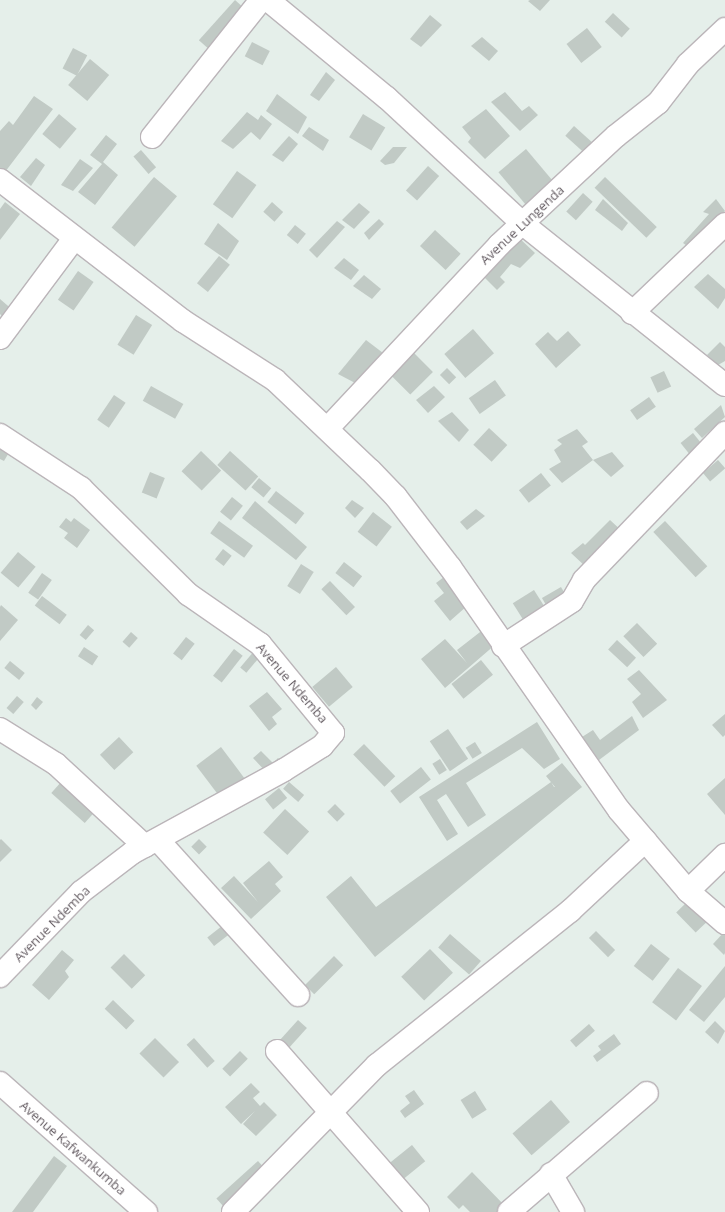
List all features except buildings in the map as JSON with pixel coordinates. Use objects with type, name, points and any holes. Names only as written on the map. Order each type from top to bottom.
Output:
[{"type":"street","points":[[152,137],[261,0]]},
{"type":"street","points":[[268,0],[387,98],[523,224],[632,313],[725,385]]},
{"type":"street","name":"Avenue Lungenda","points":[[327,429],[453,291],[616,136],[658,103],[688,64],[725,29]]},
{"type":"street","points":[[0,180],[73,240],[183,321],[275,380],[327,429],[416,521],[619,810],[688,891],[725,923]]},
{"type":"street","points":[[632,313],[725,224]]},
{"type":"street","points":[[0,338],[73,240]]},
{"type":"street","points":[[503,646],[572,601],[584,580],[725,433]]},
{"type":"street","name":"Avenue Ndemba","points":[[0,435],[81,488],[188,594],[260,644],[332,730],[332,736],[322,746],[152,843],[82,892],[0,976]]},
{"type":"street","points":[[0,729],[56,764],[152,843],[298,995]]},
{"type":"street","points":[[233,1212],[332,1109],[378,1065],[570,911],[645,841]]},
{"type":"street","points":[[688,891],[725,855]]},
{"type":"street","points":[[277,1051],[332,1109],[418,1212]]},
{"type":"street","name":"Avenue Kafwankumba","points":[[0,1083],[146,1212]]},
{"type":"street","points":[[508,1212],[648,1093]]},
{"type":"street","points":[[551,1174],[573,1212]]}]
